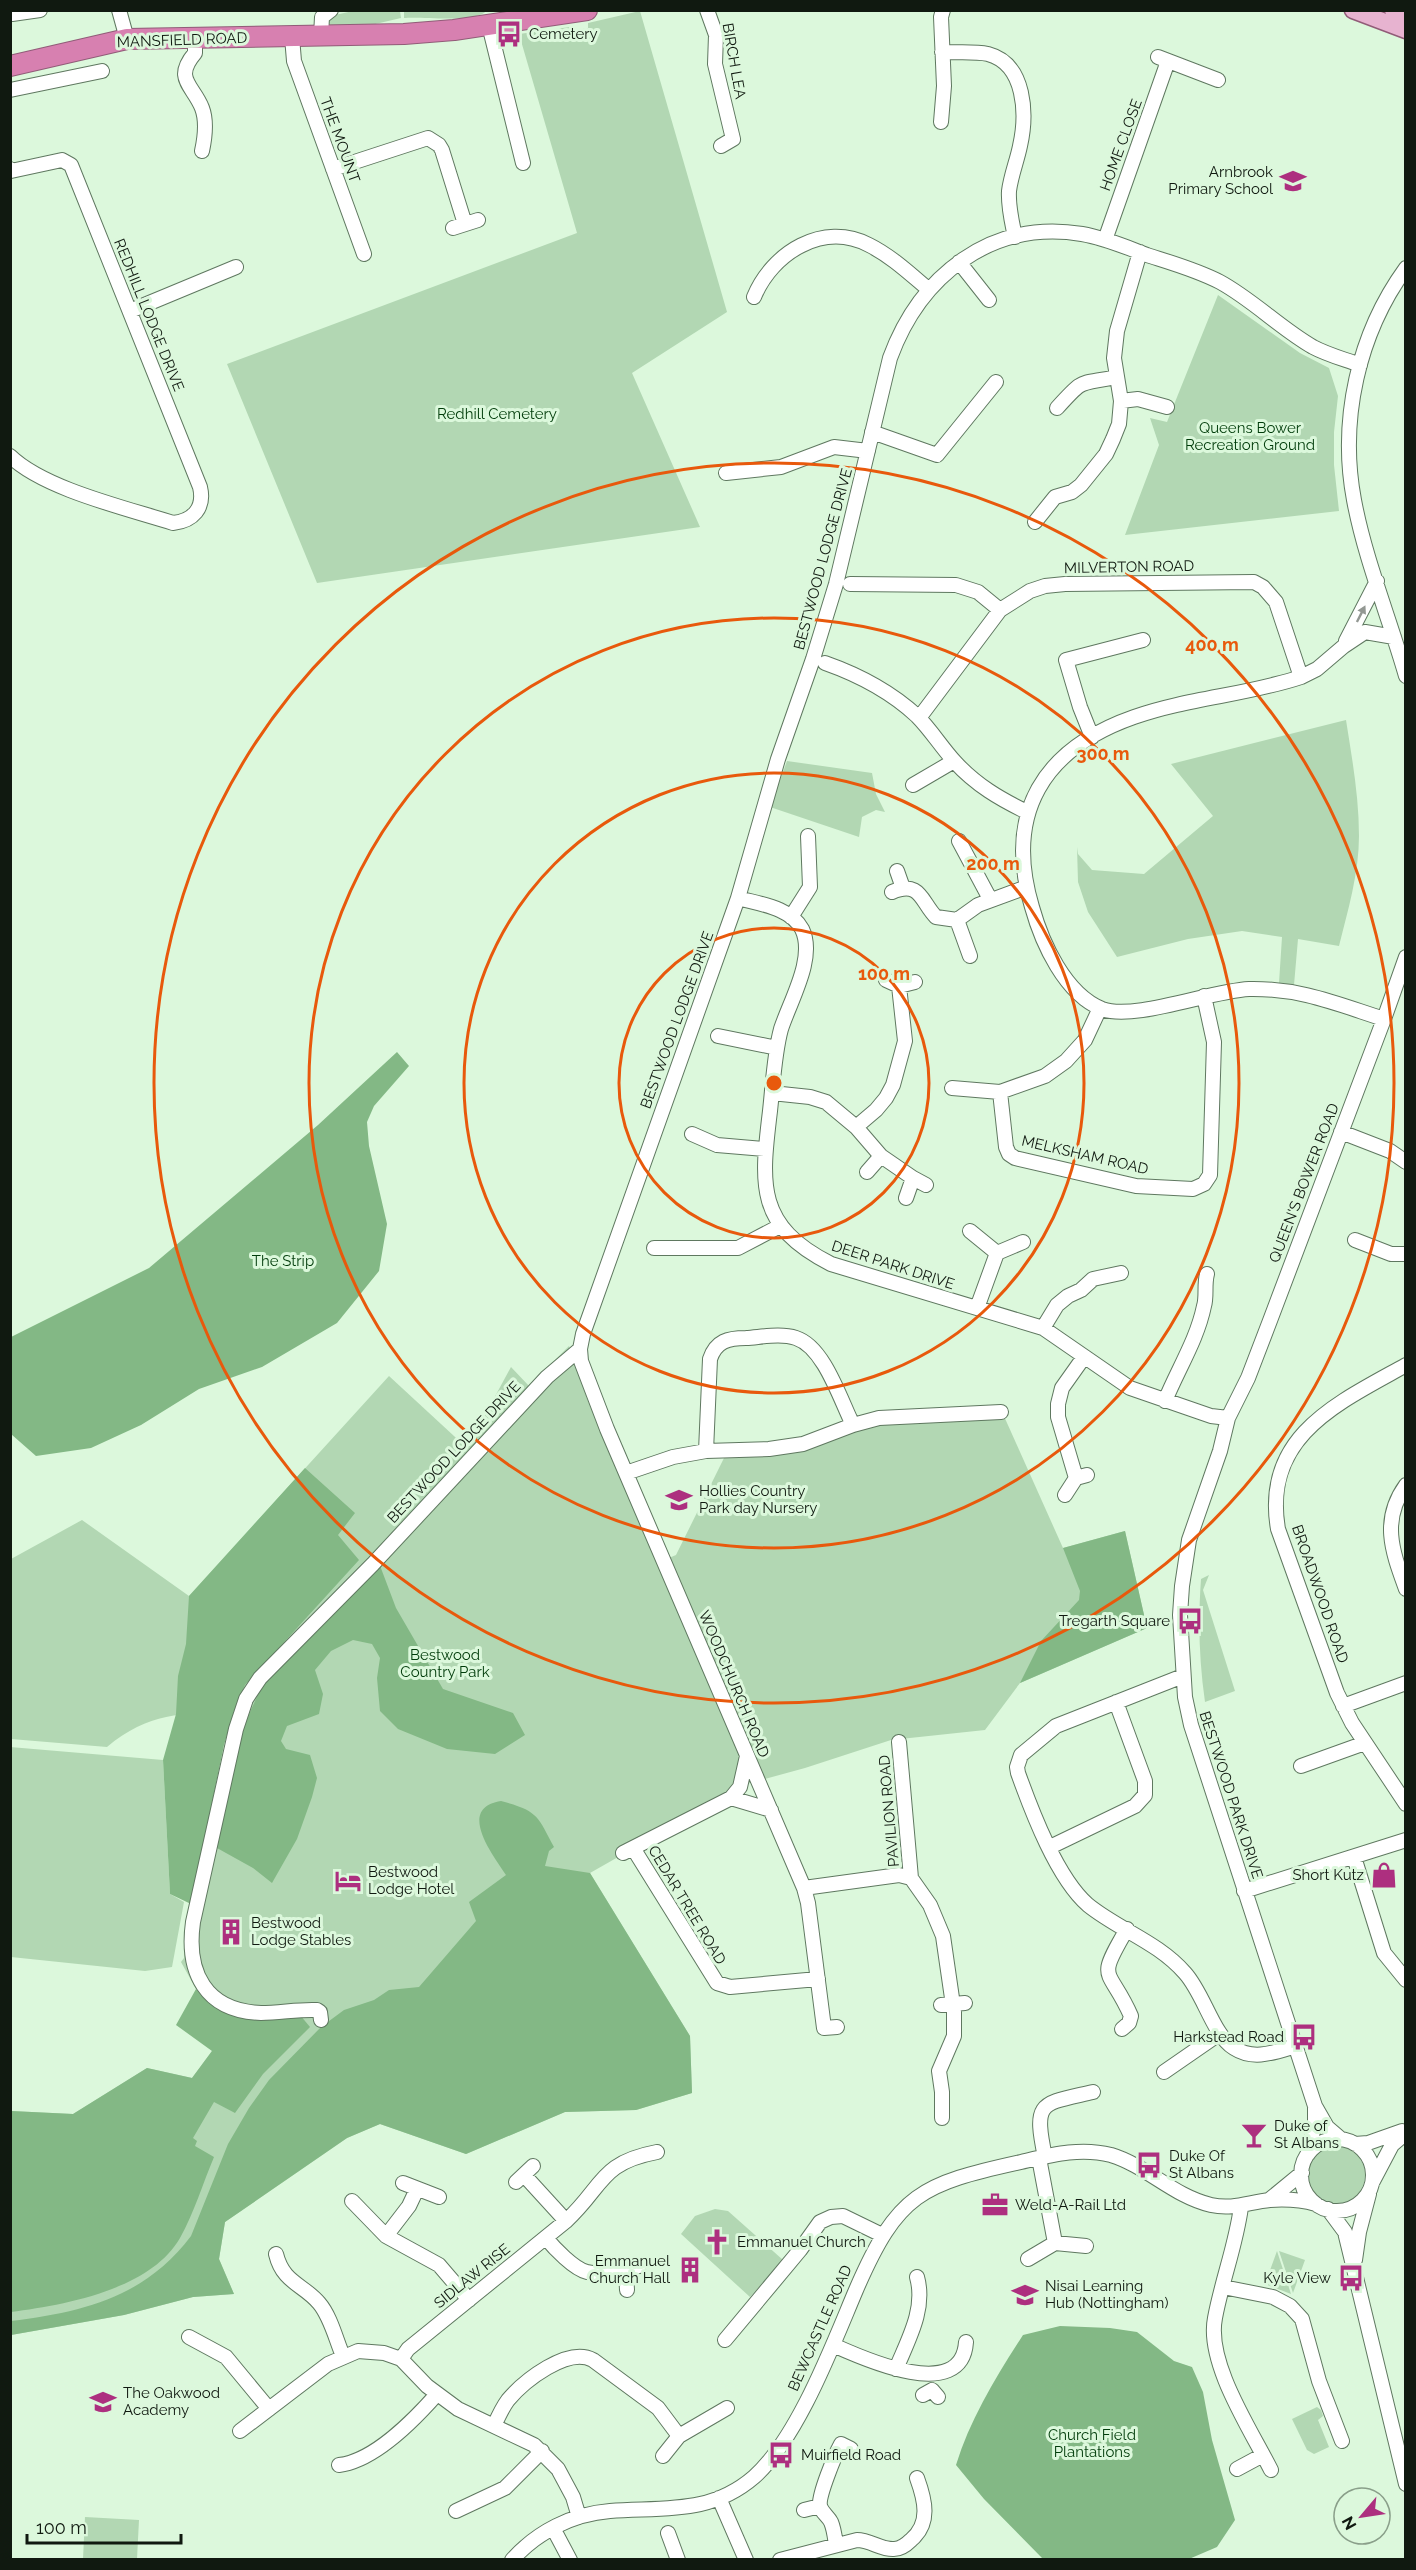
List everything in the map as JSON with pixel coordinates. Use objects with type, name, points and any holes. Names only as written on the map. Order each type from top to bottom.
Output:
[{"type":"highway","name":"MANSFIELD ROAD","points":[[10,66],[127,39],[404,34],[492,20],[587,10]]},
{"type":"main road","points":[[1353,10],[1406,30]]},
{"type":"main road","points":[[1394,10],[1406,15]]},
{"type":"street","points":[[12,14],[40,10]]},
{"type":"street","points":[[119,10],[127,39]]},
{"type":"street","points":[[321,36],[322,17],[331,10]]},
{"type":"street","name":"BIRCH LEA","points":[[707,10],[716,35],[715,64],[734,139],[721,146]]},
{"type":"street","points":[[941,122],[943,70],[940,17],[943,10]]},
{"type":"street","points":[[492,20],[523,163]]},
{"type":"street","points":[[195,37],[195,53],[186,64],[184,74],[190,90],[202,108],[206,134],[202,151]]},
{"type":"street","name":"THE MOUNT","points":[[292,37],[294,61],[364,254]]},
{"type":"street","points":[[942,52],[988,54],[1000,59],[1013,70],[1020,84],[1021,139],[1009,199],[1015,237]]},
{"type":"street","name":"HOME CLOSE","points":[[1105,240],[1163,59],[1218,80]]},
{"type":"street","points":[[10,90],[102,71]]},
{"type":"street","points":[[333,170],[428,138],[439,145],[442,150],[465,224]]},
{"type":"street","name":"REDHILL LODGE DRIVE","points":[[10,456],[33,474],[45,480],[173,523],[190,519],[201,505],[202,495],[71,165],[62,160],[56,160],[11,170]]},
{"type":"street","name":"BESTWOOD LODGE DRIVE","points":[[321,2020],[320,2012],[317,2010],[258,2013],[229,2007],[208,1991],[192,1964],[191,1936],[199,1889],[236,1729],[246,1699],[260,1678],[373,1564],[547,1377],[580,1349],[582,1334],[738,898],[777,759],[812,665],[836,584],[890,358],[896,341],[912,312],[928,289],[958,262],[989,246],[1015,237],[1058,232],[1083,234],[1140,252],[1217,281],[1312,346],[1360,364]]},
{"type":"street","points":[[754,297],[760,283],[783,256],[800,244],[819,239],[841,238],[867,244],[894,260],[928,289]]},
{"type":"street","points":[[1035,522],[1055,497],[1072,492],[1082,485],[1106,454],[1119,424],[1121,401],[1114,358],[1117,332],[1140,252]]},
{"type":"street","points":[[958,262],[989,300]]},
{"type":"street","points":[[130,311],[236,267]]},
{"type":"street","points":[[1406,268],[1376,319],[1360,364],[1351,412],[1350,463],[1358,516],[1406,676]]},
{"type":"street","points":[[1057,408],[1079,383],[1116,377]]},
{"type":"street","points":[[872,432],[937,455],[996,382]]},
{"type":"street","points":[[1121,401],[1138,399],[1167,407]]},
{"type":"street","points":[[734,476],[787,465],[834,447],[868,451]]},
{"type":"street","points":[[1344,646],[1377,581]]},
{"type":"street","name":"MILVERTON ROAD","points":[[919,718],[1000,610],[1030,591],[1055,585],[1254,582],[1263,587],[1276,602],[1301,677]]},
{"type":"street","points":[[850,584],[956,585],[978,592],[1000,610]]},
{"type":"street","points":[[1384,1019],[1320,997],[1287,990],[1246,989],[1129,1012],[1114,1012],[1100,1008],[1084,998],[1059,967],[1038,927],[1027,887],[1022,846],[1027,812],[1043,781],[1065,756],[1092,737],[1150,712],[1301,677],[1317,669],[1365,632],[1395,637]]},
{"type":"street","points":[[1092,737],[1066,660],[1143,640]]},
{"type":"street","points":[[825,663],[867,679],[890,695],[919,718],[954,761],[985,789],[1027,812]]},
{"type":"street","points":[[917,777],[954,761]]},
{"type":"street","points":[[738,898],[776,909],[791,917],[810,886],[802,858],[808,836]]},
{"type":"street","points":[[959,851],[990,899]]},
{"type":"street","points":[[897,871],[898,890],[917,892],[936,917],[957,920],[990,899],[1027,887]]},
{"type":"street","name":"DEER PARK DRIVE","points":[[791,917],[802,930],[807,952],[777,1048],[765,1149],[764,1177],[768,1203],[780,1226],[793,1241],[811,1254],[831,1264],[1043,1328],[1130,1388],[1211,1416],[1228,1418]]},
{"type":"street","points":[[957,920],[970,956]]},
{"type":"street","name":"QUEEN'S BOWER ROAD","points":[[1228,1418],[1248,1378],[1405,963]]},
{"type":"street","points":[[856,1127],[899,1087],[905,1041],[893,983],[915,982]]},
{"type":"street","name":"MELKSHAM ROAD","points":[[1000,1092],[1006,1147],[1015,1158],[1136,1186],[1193,1189],[1204,1184],[1210,1175],[1214,1042],[1204,996]]},
{"type":"street","points":[[952,1088],[1000,1092],[1045,1076],[1066,1061],[1085,1040],[1100,1008]]},
{"type":"street","points":[[717,1036],[777,1048]]},
{"type":"street","points":[[728,1054],[732,1040]]},
{"type":"street","points":[[772,1093],[810,1097],[826,1102],[856,1127],[881,1156],[920,1181],[906,1198]]},
{"type":"street","points":[[1341,1132],[1390,1152],[1406,1162]]},
{"type":"street","points":[[692,1134],[717,1145],[765,1149]]},
{"type":"street","points":[[867,1172],[881,1156]]},
{"type":"street","points":[[654,1248],[683,1254],[738,1248],[780,1226]]},
{"type":"street","points":[[970,1231],[997,1253]]},
{"type":"street","points":[[1355,1240],[1391,1254],[1406,1254]]},
{"type":"street","points":[[977,1308],[997,1253],[1023,1242]]},
{"type":"street","points":[[1387,1268],[1391,1254]]},
{"type":"street","points":[[1043,1328],[1057,1305],[1068,1296],[1081,1290],[1090,1273],[1121,1273]]},
{"type":"street","points":[[1164,1401],[1192,1345],[1205,1303],[1198,1288],[1207,1274]]},
{"type":"street","points":[[706,1451],[710,1359],[714,1347],[722,1341],[735,1338],[786,1336],[808,1344],[819,1356],[853,1425]]},
{"type":"street","name":"WOODCHURCH ROAD","points":[[580,1349],[591,1389],[804,1888],[808,1903],[824,2028],[837,2027]]},
{"type":"street","points":[[1065,1495],[1081,1476],[1058,1417],[1058,1404],[1062,1388],[1084,1357]]},
{"type":"street","name":"BROADWOOD ROAD","points":[[1405,1367],[1341,1401],[1313,1422],[1294,1444],[1277,1492],[1278,1529],[1343,1706],[1406,1804]]},
{"type":"street","points":[[626,1473],[672,1457],[706,1451],[769,1449],[803,1444],[866,1420],[899,1416],[1001,1412]]},
{"type":"street","name":"BESTWOOD PARK DRIVE","points":[[1228,1418],[1220,1451],[1192,1529],[1185,1561],[1180,1615],[1183,1676],[1191,1725],[1315,2106],[1327,2127],[1341,2139]]},
{"type":"street","points":[[1406,1485],[1397,1501],[1390,1535],[1391,1548],[1406,1589]]},
{"type":"street","points":[[1183,1676],[1056,1725],[1018,1760],[1020,1781],[1065,1877],[1096,1911],[1169,1957],[1185,1972],[1206,2004],[1219,2034],[1234,2049],[1251,2055],[1269,2054],[1296,2046]]},
{"type":"street","points":[[1343,1706],[1406,1683]]},
{"type":"street","points":[[1050,1847],[1135,1806],[1145,1795],[1145,1781],[1116,1702]]},
{"type":"street","name":"PAVILION ROAD","points":[[900,1742],[911,1878],[930,1905],[943,1936],[953,2004],[954,2036],[939,2071],[946,2119],[929,2125]]},
{"type":"street","points":[[1310,1767],[1365,1743]]},
{"type":"street","points":[[747,1755],[740,1787],[731,1798],[771,1810]]},
{"type":"street","name":"CEDAR TREE ROAD","points":[[731,1798],[628,1851],[717,1983],[730,1987],[818,1979]]},
{"type":"street","points":[[1244,1891],[1406,1840]]},
{"type":"street","points":[[1353,1857],[1384,1953],[1406,1980]]},
{"type":"street","name":"PAVILION ROAD","points":[[804,1888],[899,1875],[911,1878]]},
{"type":"street","points":[[1122,2029],[1129,2023],[1131,2016],[1111,1981],[1107,1968],[1108,1961],[1127,1929]]},
{"type":"street","points":[[1164,2072],[1219,2034]]},
{"type":"street","points":[[1055,2243],[1042,2157],[1039,2124],[1041,2111],[1052,2102],[1083,2090]]},
{"type":"street","name":"BESTWOOD PARK DRIVE","points":[[1307,2156],[1315,2122],[1315,2106]]},
{"type":"street","points":[[1406,2131],[1368,2143],[1355,2144],[1341,2139],[1322,2143],[1307,2156],[1302,2172],[1305,2190],[1345,2232],[1406,2484]]},
{"type":"street","points":[[1322,2207],[1337,2211],[1356,2206],[1371,2187],[1392,2145],[1406,2131]]},
{"type":"street","points":[[1354,2265],[1359,2232],[1371,2187],[1372,2165],[1368,2157],[1355,2144]]},
{"type":"street","name":"BEWCASTLE ROAD","points":[[512,2559],[553,2528],[579,2517],[609,2511],[677,2510],[719,2498],[753,2478],[772,2457],[793,2425],[833,2344],[882,2235],[902,2210],[935,2186],[958,2176],[1042,2157],[1084,2151],[1103,2153],[1136,2166],[1170,2188],[1196,2201],[1223,2207],[1242,2207],[1269,2200],[1322,2207]]},
{"type":"street","name":"SIDLAW RISE","points":[[400,2359],[408,2349],[582,2207],[610,2170],[625,2161],[650,2158]]},
{"type":"street","name":"BEWCASTLE ROAD","points":[[1269,2200],[1302,2172]]},
{"type":"street","points":[[525,2174],[566,2221]]},
{"type":"street","points":[[403,2183],[439,2197]]},
{"type":"street","points":[[386,2236],[409,2206],[417,2189]]},
{"type":"street","points":[[1242,2207],[1238,2233],[1215,2319],[1217,2355],[1226,2380],[1271,2470]]},
{"type":"street","points":[[354,2210],[386,2236],[440,2265],[469,2300]]},
{"type":"street","points":[[734,2337],[820,2222],[831,2217],[843,2216],[882,2235]]},
{"type":"street","points":[[546,2238],[555,2249],[585,2272],[626,2270],[639,2266]]},
{"type":"street","points":[[1028,2259],[1055,2243],[1086,2246]]},
{"type":"street","points":[[275,2264],[293,2283],[320,2305],[343,2356]]},
{"type":"street","points":[[626,2270],[627,2290]]},
{"type":"street","points":[[896,2369],[916,2318],[923,2283]]},
{"type":"street","points":[[1223,2287],[1273,2297],[1290,2306],[1302,2319],[1319,2381],[1342,2441]]},
{"type":"street","points":[[194,2357],[195,2341],[226,2357],[269,2409]]},
{"type":"street","points":[[833,2344],[896,2369],[930,2373],[955,2366],[965,2348],[979,2358]]},
{"type":"street","points":[[240,2431],[318,2371],[343,2356],[367,2350],[400,2359],[437,2394],[458,2409],[524,2438],[542,2451],[564,2478],[579,2517]]},
{"type":"street","points":[[494,2426],[507,2402],[518,2390],[561,2359],[583,2355],[658,2408],[679,2436]]},
{"type":"street","points":[[930,2373],[931,2394]]},
{"type":"street","points":[[348,2467],[389,2439],[437,2394]]},
{"type":"street","points":[[663,2456],[679,2436],[721,2417]]},
{"type":"street","points":[[836,2545],[831,2523],[820,2506],[830,2466],[840,2444],[852,2449]]},
{"type":"street","points":[[456,2511],[467,2500],[505,2488],[542,2451]]},
{"type":"street","points":[[1238,2469],[1263,2455]]},
{"type":"street","points":[[780,2559],[865,2540],[893,2554],[918,2533],[931,2500],[917,2478]]},
{"type":"street","points":[[719,2498],[746,2559]]},
{"type":"street","points":[[804,2510],[820,2506]]},
{"type":"street","points":[[553,2528],[570,2559]]},
{"type":"street","points":[[676,2538],[678,2559]]},
{"type":"green space","points":[[487,10],[472,17],[404,18],[404,11]]},
{"type":"green space","points":[[353,11],[400,11],[401,18],[371,25],[327,27],[327,20],[335,15]]},
{"type":"green space","name":"Redhill Cemetery","points":[[640,11],[727,312],[632,373],[700,527],[317,583],[227,364],[577,233],[519,34],[570,27],[572,31],[588,28],[588,23]]},
{"type":"green space","name":"Queens Bower Recreation Ground","points":[[1218,295],[1300,353],[1329,368],[1338,396],[1334,432],[1334,465],[1339,511],[1125,535],[1159,445],[1150,418],[1167,422]]},
{"type":"green space","points":[[1346,720],[1359,821],[1359,850],[1339,946],[1298,939],[1294,985],[1279,983],[1282,937],[1242,931],[1188,939],[1117,957],[1088,912],[1078,882],[1077,847],[1078,854],[1092,870],[1144,874],[1213,816],[1171,764]]},
{"type":"green space","points":[[787,761],[872,773],[876,794],[885,812],[876,810],[862,817],[859,837],[770,807]]},
{"type":"green space","name":"The Strip","points":[[397,1052],[409,1066],[374,1106],[367,1122],[369,1146],[387,1224],[379,1271],[337,1323],[262,1367],[199,1389],[141,1425],[91,1448],[36,1456],[11,1434],[11,1337],[149,1268],[318,1125]]},
{"type":"green space","name":"Bestwood Country Park","points":[[569,1346],[588,1401],[657,1563],[676,1555],[725,1456],[867,1424],[1003,1414],[1063,1548],[1125,1531],[1147,1628],[1020,1683],[985,1730],[891,1740],[805,1768],[736,1787],[729,1794],[590,1873],[690,2036],[692,2093],[636,2110],[565,2112],[466,2154],[380,2124],[347,2138],[225,2222],[219,2259],[234,2294],[193,2297],[124,2315],[11,2335],[11,2111],[73,2114],[147,2068],[192,2078],[212,2051],[216,2008],[196,1989],[181,1962],[184,1958],[186,1924],[233,1711],[181,1714],[152,1721],[137,1727],[107,1747],[11,1739],[11,1559],[82,1520],[189,1596],[389,1376],[467,1448],[511,1367],[529,1386]]},
{"type":"green space","points":[[305,1468],[355,1513],[338,1535],[359,1560],[245,1685],[224,1745],[191,1904],[170,1894],[163,1760],[176,1714],[178,1676],[186,1644],[189,1596]]},
{"type":"green space","points":[[1125,1531],[1147,1628],[1020,1683],[1041,1641],[1079,1600],[1080,1591],[1063,1548]]},
{"type":"green space","points":[[379,1563],[396,1608],[443,1689],[513,1713],[525,1735],[495,1754],[447,1749],[398,1729],[380,1711],[377,1678],[380,1658],[372,1644],[353,1640],[331,1651],[315,1670],[323,1694],[319,1714],[287,1726],[281,1741],[286,1749],[310,1755],[317,1778],[297,1839],[272,1883],[253,1868],[217,1848],[240,1739],[256,1699],[267,1680]]},
{"type":"green space","points":[[1209,1575],[1203,1590],[1235,1691],[1205,1702],[1200,1656],[1200,1610],[1201,1579]]},
{"type":"green space","points":[[10,1747],[163,1760],[170,1894],[184,1902],[172,1967],[145,1971],[11,1957]]},
{"type":"green space","points":[[501,1801],[530,1812],[540,1821],[554,1847],[549,1851],[545,1866],[590,1873],[690,2036],[692,2093],[636,2110],[565,2112],[466,2154],[380,2124],[347,2138],[225,2222],[219,2259],[234,2294],[193,2297],[124,2315],[11,2335],[11,2321],[63,2312],[111,2298],[154,2274],[173,2257],[191,2236],[228,2144],[269,2080],[321,2027],[344,2010],[374,2000],[389,1990],[419,1987],[476,1921],[469,1902],[506,1875],[487,1845],[479,1822],[481,1813],[488,1805]]},
{"type":"green space","points":[[196,1989],[207,2000],[231,2013],[243,2016],[300,2015],[310,2027],[263,2074],[235,2113],[214,2102],[193,2138],[197,2141],[195,2146],[214,2157],[185,2228],[166,2256],[148,2271],[104,2292],[56,2305],[11,2312],[11,2111],[73,2114],[147,2068],[192,2078],[212,2051],[176,2025]]},
{"type":"green space","points":[[1336,2146],[1347,2148],[1357,2154],[1363,2164],[1365,2175],[1363,2186],[1357,2196],[1347,2202],[1336,2204],[1325,2202],[1315,2196],[1309,2186],[1307,2175],[1309,2164],[1315,2154],[1325,2148]]},
{"type":"green space","points":[[715,2209],[728,2211],[783,2260],[750,2297],[681,2234],[695,2216]]},
{"type":"green space","points":[[1277,2251],[1291,2294],[1265,2284]]},
{"type":"green space","points":[[1279,2251],[1305,2260],[1293,2293]]},
{"type":"green space","name":"Church Field Plantations","points":[[1060,2326],[1110,2328],[1137,2332],[1174,2361],[1192,2367],[1203,2392],[1212,2440],[1235,2520],[1217,2547],[1189,2559],[1043,2559],[984,2499],[956,2465],[976,2414],[1023,2335]]},
{"type":"green space","points":[[1317,2407],[1323,2416],[1318,2420],[1329,2447],[1314,2454],[1307,2450],[1292,2419]]},
{"type":"green space","points":[[85,2517],[139,2520],[137,2559],[83,2559]]},
{"type":"place","name":"Cemetery","points":[[509,34]]},
{"type":"place","name":"Arnbrook Primary School","points":[[1293,181]]},
{"type":"place","name":"Hollies Country Park day Nursery","points":[[679,1500]]},
{"type":"place","name":"Tregarth Square","points":[[1190,1621]]},
{"type":"place","name":"Short Kutz","points":[[1384,1875]]},
{"type":"place","name":"Bestwood Lodge Hotel","points":[[348,1881]]},
{"type":"place","name":"Bestwood Lodge Stables","points":[[231,1932]]},
{"type":"place","name":"Harkstead Road","points":[[1304,2037]]},
{"type":"place","name":"Duke of St Albans","points":[[1254,2135]]},
{"type":"place","name":"Duke Of St Albans","points":[[1149,2165]]},
{"type":"place","name":"Weld-A-Rail Ltd","points":[[995,2205]]},
{"type":"place","name":"Emmanuel Church","points":[[717,2242]]},
{"type":"place","name":"Emmanuel Church Hall","points":[[690,2270]]},
{"type":"place","name":"Kyle View","points":[[1351,2278]]},
{"type":"place","name":"Nisai Learning Hub (Nottingham)","points":[[1025,2295]]},
{"type":"place","name":"The Oakwood Academy","points":[[103,2402]]},
{"type":"place","name":"Muirfield Road","points":[[781,2455]]}]
